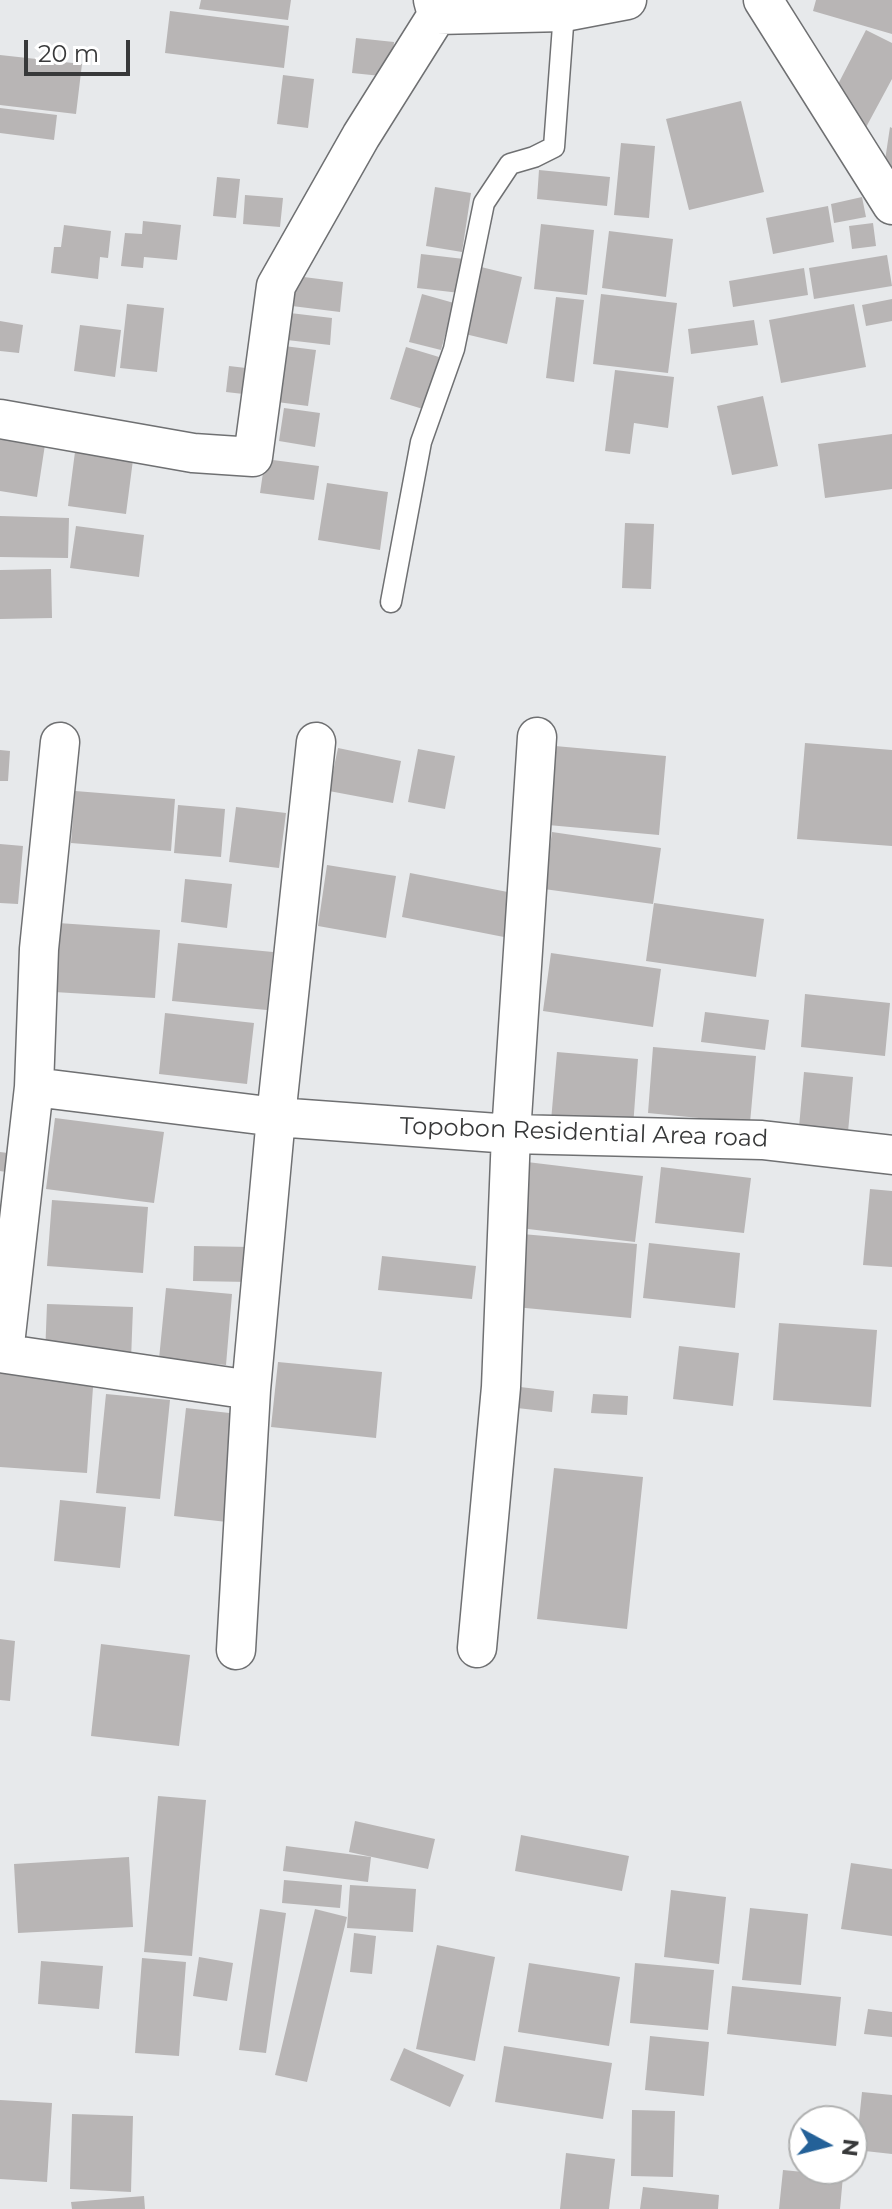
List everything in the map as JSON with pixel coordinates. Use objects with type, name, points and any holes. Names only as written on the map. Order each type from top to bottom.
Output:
[{"type":"street","points":[[0,419],[193,453],[253,457],[276,286],[435,8],[564,12],[627,0]]},
{"type":"street","points":[[763,0],[892,205]]},
{"type":"street","points":[[477,1648],[501,1387],[511,1134],[537,737]]},
{"type":"street","points":[[60,742],[39,949],[34,1087],[2,1353],[251,1390]]},
{"type":"street","points":[[236,1650],[251,1390],[316,742]]},
{"type":"street","name":"Topobon Residential Area road","points":[[34,1087],[276,1117],[511,1134],[762,1140],[892,1155]]},
{"type":"lane","points":[[391,602],[421,442],[454,349],[484,203],[510,164],[554,147],[564,12]]},
{"type":"building","points":[[201,0],[291,0],[288,20],[199,9]]},
{"type":"building","points":[[816,0],[892,0],[892,34],[813,11]]},
{"type":"building","points":[[170,11],[289,26],[284,68],[165,53]]},
{"type":"building","points":[[866,30],[892,43],[892,79],[864,131],[835,90]]},
{"type":"building","points":[[356,38],[394,42],[391,77],[352,73]]},
{"type":"building","points":[[0,55],[82,64],[76,114],[0,105]]},
{"type":"building","points":[[283,75],[314,79],[308,128],[277,124]]},
{"type":"building","points":[[741,101],[764,192],[689,210],[666,119]]},
{"type":"building","points":[[0,108],[57,115],[54,140],[0,133]]},
{"type":"building","points":[[892,128],[892,169],[884,167]]},
{"type":"building","points":[[621,143],[655,146],[649,218],[614,215]]},
{"type":"building","points":[[539,170],[610,177],[607,206],[537,199]]},
{"type":"building","points":[[217,177],[240,179],[236,218],[213,216]]},
{"type":"building","points":[[435,187],[471,193],[462,252],[426,246]]},
{"type":"building","points":[[245,195],[283,198],[280,227],[243,224]]},
{"type":"building","points":[[862,197],[866,217],[834,223],[831,204]]},
{"type":"building","points":[[828,206],[834,242],[773,254],[766,218]]},
{"type":"building","points":[[143,221],[181,225],[177,260],[144,257],[143,268],[121,266],[125,233],[142,234]]},
{"type":"building","points":[[873,223],[876,246],[852,249],[849,226]]},
{"type":"building","points":[[541,224],[594,230],[587,295],[534,289]]},
{"type":"building","points":[[64,225],[111,231],[108,258],[100,257],[98,279],[51,273],[54,247],[61,247]]},
{"type":"building","points":[[609,231],[673,239],[666,297],[602,288]]},
{"type":"building","points":[[421,254],[464,259],[460,293],[417,288]]},
{"type":"building","points":[[887,255],[892,286],[814,299],[809,268]]},
{"type":"building","points":[[481,267],[522,277],[507,344],[465,334]]},
{"type":"building","points":[[804,268],[808,295],[733,307],[729,281]]},
{"type":"building","points":[[288,275],[343,282],[340,312],[284,305]]},
{"type":"building","points":[[422,294],[454,303],[441,350],[409,342]]},
{"type":"building","points":[[601,294],[677,303],[668,373],[593,364]]},
{"type":"building","points":[[556,297],[584,300],[574,382],[546,378]]},
{"type":"building","points":[[892,299],[892,321],[866,326],[862,305]]},
{"type":"building","points":[[127,304],[164,308],[157,372],[120,368]]},
{"type":"building","points":[[854,304],[866,367],[781,383],[769,320]]},
{"type":"building","points":[[290,313],[332,318],[330,345],[287,340]]},
{"type":"building","points":[[754,320],[758,345],[691,354],[688,329]]},
{"type":"building","points":[[0,321],[23,325],[19,353],[0,351]]},
{"type":"building","points":[[80,325],[121,330],[115,377],[74,371]]},
{"type":"building","points":[[284,346],[316,350],[308,406],[277,402]]},
{"type":"building","points":[[406,347],[439,357],[423,409],[390,399]]},
{"type":"building","points":[[229,366],[263,370],[261,396],[226,392]]},
{"type":"building","points":[[615,370],[674,377],[668,428],[634,423],[630,454],[605,451]]},
{"type":"building","points":[[763,396],[778,466],[732,475],[717,406]]},
{"type":"building","points":[[284,408],[320,413],[315,447],[279,441]]},
{"type":"building","points":[[0,431],[46,438],[37,497],[0,491]]},
{"type":"building","points":[[892,434],[892,489],[825,498],[818,444]]},
{"type":"building","points":[[76,444],[134,452],[126,514],[68,506]]},
{"type":"building","points":[[265,459],[319,466],[314,500],[260,493]]},
{"type":"building","points":[[327,483],[388,492],[380,550],[318,540]]},
{"type":"building","points":[[0,516],[69,518],[68,558],[0,557]]},
{"type":"building","points":[[625,523],[654,524],[651,589],[622,588]]},
{"type":"building","points":[[76,526],[144,535],[139,577],[70,568]]},
{"type":"building","points":[[51,569],[52,618],[0,619],[0,570]]},
{"type":"building","points":[[805,743],[892,750],[892,846],[797,839]]},
{"type":"building","points":[[555,746],[666,756],[659,835],[548,825]]},
{"type":"building","points":[[338,748],[401,761],[393,803],[329,791]]},
{"type":"building","points":[[418,749],[455,756],[445,809],[408,802]]},
{"type":"building","points":[[0,750],[10,751],[8,781],[0,781]]},
{"type":"building","points":[[75,791],[175,799],[171,851],[71,843]]},
{"type":"building","points":[[178,805],[225,809],[221,857],[174,853]]},
{"type":"building","points":[[236,807],[286,813],[279,868],[229,862]]},
{"type":"building","points":[[552,832],[661,848],[653,904],[544,889]]},
{"type":"building","points":[[0,844],[23,846],[18,904],[0,903]]},
{"type":"building","points":[[327,865],[396,876],[386,938],[318,926]]},
{"type":"building","points":[[410,873],[518,894],[509,938],[402,917]]},
{"type":"building","points":[[185,879],[232,884],[227,928],[181,922]]},
{"type":"building","points":[[654,903],[764,919],[756,977],[646,961]]},
{"type":"building","points":[[58,923],[160,930],[155,998],[54,992]]},
{"type":"building","points":[[178,943],[273,952],[267,1010],[172,1001]]},
{"type":"building","points":[[551,953],[661,969],[653,1027],[543,1011]]},
{"type":"building","points":[[805,994],[890,1003],[885,1056],[801,1047]]},
{"type":"building","points":[[705,1012],[769,1020],[765,1050],[701,1042]]},
{"type":"building","points":[[165,1013],[254,1023],[247,1084],[159,1074]]},
{"type":"building","points":[[653,1047],[756,1056],[750,1123],[648,1113]]},
{"type":"building","points":[[557,1052],[638,1059],[633,1127],[551,1121]]},
{"type":"building","points":[[804,1072],[853,1077],[848,1132],[799,1127]]},
{"type":"building","points":[[55,1118],[164,1132],[154,1203],[46,1189]]},
{"type":"building","points":[[0,1152],[8,1153],[6,1172],[0,1171]]},
{"type":"building","points":[[527,1162],[643,1176],[635,1242],[520,1228]]},
{"type":"building","points":[[661,1167],[751,1178],[744,1233],[655,1223]]},
{"type":"building","points":[[870,1189],[892,1191],[892,1267],[863,1265]]},
{"type":"building","points":[[52,1200],[148,1207],[143,1273],[47,1266]]},
{"type":"building","points":[[522,1234],[637,1244],[631,1318],[515,1307]]},
{"type":"building","points":[[649,1243],[740,1253],[735,1308],[643,1298]]},
{"type":"building","points":[[194,1246],[251,1247],[250,1282],[193,1281]]},
{"type":"building","points":[[382,1256],[476,1266],[472,1299],[378,1290]]},
{"type":"building","points":[[166,1288],[232,1294],[226,1365],[159,1359]]},
{"type":"building","points":[[47,1304],[133,1307],[131,1360],[45,1356]]},
{"type":"building","points":[[779,1323],[877,1330],[871,1407],[773,1400]]},
{"type":"building","points":[[679,1346],[739,1353],[733,1406],[673,1399]]},
{"type":"building","points":[[278,1362],[382,1372],[376,1438],[271,1427]]},
{"type":"building","points":[[0,1365],[94,1373],[87,1473],[0,1467]]},
{"type":"building","points":[[520,1387],[554,1391],[552,1412],[517,1408]]},
{"type":"building","points":[[106,1394],[170,1400],[160,1499],[96,1493]]},
{"type":"building","points":[[593,1394],[628,1396],[627,1415],[591,1413]]},
{"type":"building","points":[[186,1408],[238,1414],[227,1522],[174,1516]]},
{"type":"building","points":[[554,1468],[643,1477],[627,1629],[537,1619]]},
{"type":"building","points":[[60,1500],[126,1507],[120,1568],[54,1561]]},
{"type":"building","points":[[0,1639],[15,1641],[10,1701],[0,1700]]},
{"type":"building","points":[[101,1644],[190,1655],[179,1746],[91,1736]]},
{"type":"building","points":[[158,1796],[206,1800],[192,1956],[144,1952]]},
{"type":"building","points":[[355,1821],[435,1839],[428,1869],[349,1852]]},
{"type":"building","points":[[521,1835],[629,1856],[622,1891],[515,1871]]},
{"type":"building","points":[[286,1846],[371,1857],[368,1882],[283,1871]]},
{"type":"building","points":[[129,1857],[133,1927],[18,1933],[14,1864]]},
{"type":"building","points":[[851,1863],[892,1869],[892,1936],[841,1929]]},
{"type":"building","points":[[284,1880],[342,1885],[340,1908],[282,1903]]},
{"type":"building","points":[[350,1885],[416,1889],[413,1932],[347,1928]]},
{"type":"building","points":[[671,1890],[726,1897],[719,1964],[664,1957]]},
{"type":"building","points":[[750,1908],[808,1914],[801,1985],[742,1980]]},
{"type":"building","points":[[260,1909],[286,1913],[266,2053],[239,2050]]},
{"type":"building","points":[[315,1909],[347,1917],[307,2082],[275,2075]]},
{"type":"building","points":[[354,1933],[376,1936],[372,1974],[350,1972]]},
{"type":"building","points":[[437,1945],[495,1957],[475,2061],[416,2049]]},
{"type":"building","points":[[199,1957],[233,1963],[227,2001],[193,1996]]},
{"type":"building","points":[[142,1958],[186,1962],[179,2056],[135,2053]]},
{"type":"building","points":[[41,1961],[103,1966],[99,2009],[38,2004]]},
{"type":"building","points":[[529,1963],[620,1977],[609,2046],[518,2032]]},
{"type":"building","points":[[635,1963],[714,1970],[708,2030],[630,2023]]},
{"type":"building","points":[[732,1986],[841,1997],[836,2046],[727,2034]]},
{"type":"building","points":[[868,2009],[892,2012],[892,2037],[864,2034]]},
{"type":"building","points":[[650,2036],[709,2042],[704,2096],[645,2090]]},
{"type":"building","points":[[504,2046],[612,2063],[603,2119],[495,2102]]},
{"type":"building","points":[[404,2048],[464,2075],[450,2107],[390,2080]]},
{"type":"building","points":[[862,2092],[892,2095],[892,2154],[868,2151],[868,2105],[861,2105]]},
{"type":"building","points":[[0,2100],[52,2103],[47,2182],[0,2179]]},
{"type":"building","points":[[632,2110],[675,2111],[673,2177],[631,2176]]},
{"type":"building","points":[[72,2114],[133,2116],[131,2192],[70,2189]]},
{"type":"building","points":[[566,2153],[615,2159],[609,2209],[560,2209]]},
{"type":"building","points":[[783,2170],[788,2170],[788,2185],[842,2185],[840,2209],[779,2209]]},
{"type":"building","points":[[643,2187],[719,2195],[718,2209],[640,2209]]},
{"type":"building","points":[[144,2196],[145,2209],[72,2209],[71,2202]]}]
